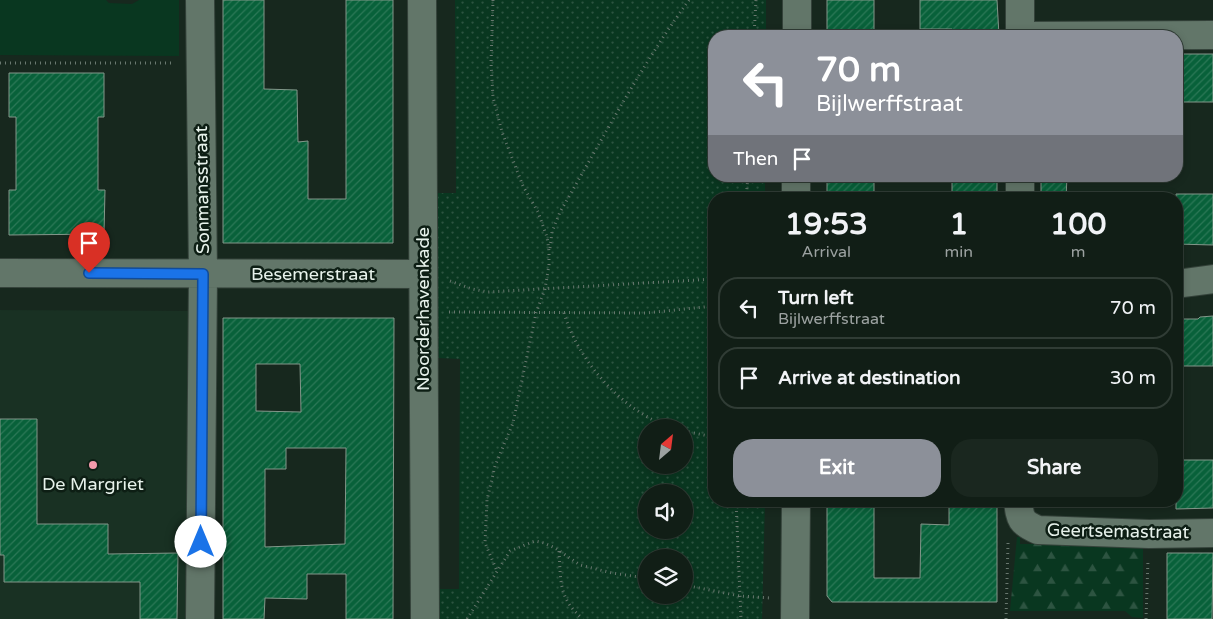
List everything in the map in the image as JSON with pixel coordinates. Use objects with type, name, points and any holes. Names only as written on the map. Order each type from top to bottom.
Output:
[{"type":"street","name":"Sonmansstraat","points":[[200,0],[203,274],[200,619]]},
{"type":"street","name":"Noorderhavenkade","points":[[422,0],[425,619]]},
{"type":"street","points":[[796,30],[797,0]]},
{"type":"street","points":[[1020,0],[1020,30]]},
{"type":"street","points":[[1183,35],[1213,35]]},
{"type":"street","name":"Besemerstraat","points":[[0,273],[423,274]]},
{"type":"street","points":[[1183,283],[1213,278]]},
{"type":"street","points":[[796,507],[796,609]]},
{"type":"street","name":"Geertsemastraat","points":[[1021,513],[1038,530],[1149,534],[1213,533]]},
{"type":"path","points":[[493,0],[490,63],[493,97],[502,132],[523,186],[538,212],[549,251]]},
{"type":"path","points":[[498,571],[485,542],[487,500],[496,466],[513,424],[536,313],[546,289],[552,232],[560,212],[636,80],[660,41],[689,0]]},
{"type":"path","points":[[754,30],[756,0]]},
{"type":"path","points":[[0,63],[200,63]]},
{"type":"path","points":[[423,274],[439,276],[464,287],[479,291],[708,279]]},
{"type":"path","points":[[424,312],[646,313],[708,307]]},
{"type":"path","points":[[564,313],[574,341],[595,370],[613,390],[644,416],[651,419]]},
{"type":"path","points":[[693,434],[708,436]]},
{"type":"path","points":[[736,507],[742,619]]},
{"type":"path","points":[[1006,619],[1008,542],[1021,513]]},
{"type":"path","points":[[1146,619],[1149,534]]},
{"type":"path","points":[[467,619],[510,551],[535,541],[544,543],[580,565],[638,577]]},
{"type":"path","points":[[559,551],[562,593],[564,598],[583,619]]},
{"type":"path","points":[[693,587],[796,609]]},
{"type":"shaded area","name":"De Margriet","points":[[0,310],[188,311],[185,619],[0,619]]},
{"type":"green space","points":[[0,0],[106,0],[109,3],[132,4],[139,0],[179,0],[179,56],[0,55]]},
{"type":"green space","points":[[455,0],[766,0],[766,30],[708,30],[708,182],[765,182],[765,192],[708,192],[708,507],[765,507],[762,619],[438,619],[438,589],[459,589],[460,359],[437,358],[435,193],[456,193]]},
{"type":"green space","points":[[1017,537],[1020,537],[1020,544],[1135,544],[1143,537],[1143,618],[1132,617],[1125,611],[1010,611]]},
{"type":"building","points":[[223,0],[264,0],[264,89],[297,90],[298,142],[308,141],[308,199],[346,199],[346,0],[393,0],[393,243],[223,243]]},
{"type":"building","points":[[827,0],[874,0],[874,30],[827,30]]},
{"type":"building","points":[[920,0],[997,0],[999,30],[920,29]]},
{"type":"building","points":[[1183,54],[1213,54],[1213,102],[1183,102]]},
{"type":"building","points":[[9,73],[104,73],[104,117],[98,117],[98,190],[105,190],[104,234],[9,235],[9,190],[16,190],[16,117],[9,117]]},
{"type":"building","points":[[827,182],[874,182],[874,192],[827,192]]},
{"type":"building","points":[[952,182],[997,182],[997,192],[952,192]]},
{"type":"building","points":[[1041,182],[1067,182],[1066,192],[1041,192]]},
{"type":"building","points":[[1183,194],[1213,194],[1213,245],[1183,244]]},
{"type":"building","points":[[1213,316],[1213,366],[1183,366],[1183,319],[1198,319],[1200,317]]},
{"type":"building","points":[[223,318],[394,318],[393,619],[346,619],[346,574],[307,574],[307,599],[265,598],[264,619],[223,619]],"holes":[[[256,364],[300,364],[301,412],[256,411]],[[286,448],[346,448],[345,544],[265,547],[265,469],[286,469]]]},
{"type":"building","points":[[0,419],[37,419],[37,524],[108,524],[108,554],[178,553],[177,619],[140,619],[140,582],[4,582],[4,555],[0,555]]},
{"type":"building","points":[[1183,460],[1213,460],[1213,508],[1176,509],[1176,507],[1183,507]]},
{"type":"building","points":[[827,507],[874,507],[874,578],[920,578],[921,524],[949,525],[949,507],[997,507],[997,602],[832,602],[827,596]]},
{"type":"building","points":[[1167,553],[1213,553],[1212,619],[1167,619]]},
{"type":"place","name":"De Margriet","points":[[93,465]]},
{"type":"route","points":[[89,273],[203,274],[201,542]]}]
